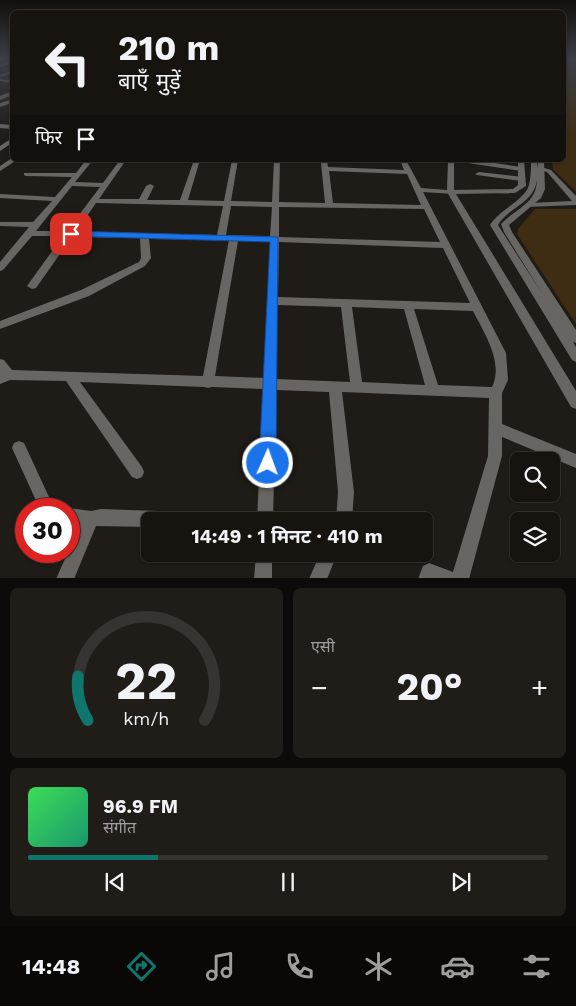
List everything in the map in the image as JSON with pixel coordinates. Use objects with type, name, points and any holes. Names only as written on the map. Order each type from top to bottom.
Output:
[{"type":"street","points":[[6,88],[10,87]]},
{"type":"street","points":[[0,169],[11,162]]},
{"type":"street","points":[[0,268],[88,162]]},
{"type":"street","points":[[32,286],[122,162]]},
{"type":"street","points":[[183,203],[196,162]]},
{"type":"street","points":[[221,238],[235,162]]},
{"type":"street","points":[[266,512],[277,162]]},
{"type":"street","points":[[324,162],[329,205]]},
{"type":"street","points":[[404,162],[500,353],[502,380],[496,393],[496,456],[460,578]]},
{"type":"street","points":[[451,162],[451,192],[576,403]]},
{"type":"street","points":[[474,162],[521,169]]},
{"type":"street","points":[[419,190],[451,192],[515,191],[522,186],[521,162]]},
{"type":"street","points":[[534,162],[532,188],[525,202],[505,224],[508,232],[576,340]]},
{"type":"street","points":[[541,165],[541,188],[537,198],[525,202],[497,218],[494,225],[576,357]]},
{"type":"street","points":[[541,165],[576,202]]},
{"type":"street","points":[[325,169],[410,172]]},
{"type":"street","points":[[26,174],[77,175]]},
{"type":"street","points":[[479,174],[522,179]]},
{"type":"street","points":[[69,184],[106,185]]},
{"type":"street","points":[[142,202],[150,186]]},
{"type":"street","points":[[515,191],[525,202],[576,202]]},
{"type":"street","points":[[0,196],[57,199]]},
{"type":"street","points":[[94,201],[428,207]]},
{"type":"street","points":[[0,224],[36,224]]},
{"type":"street","points":[[29,233],[446,245]]},
{"type":"street","points":[[0,325],[85,293],[142,264],[146,258],[144,236]]},
{"type":"street","points":[[208,383],[234,238]]},
{"type":"street","points":[[273,301],[477,307]]},
{"type":"street","points":[[346,303],[357,388]]},
{"type":"street","points":[[408,305],[433,391]]},
{"type":"street","points":[[0,364],[4,377],[69,376],[496,393]]},
{"type":"street","points":[[69,376],[137,472]]},
{"type":"street","points":[[335,387],[346,492],[345,512]]},
{"type":"street","points":[[496,428],[576,461]]},
{"type":"street","points":[[19,448],[42,498]]},
{"type":"street","points":[[80,518],[141,518]]},
{"type":"street","points":[[65,578],[91,519]]},
{"type":"street","points":[[263,578],[264,562]]},
{"type":"street","points":[[318,578],[325,562]]},
{"type":"street","points":[[428,578],[429,572],[449,578]]},
{"type":"shaded area","points":[[566,85],[576,85],[576,192],[553,169],[552,162],[566,162]]},
{"type":"shaded area","points":[[535,209],[576,209],[576,324],[517,234],[518,229]]},
{"type":"route","points":[[71,234],[275,239],[268,463]]}]
